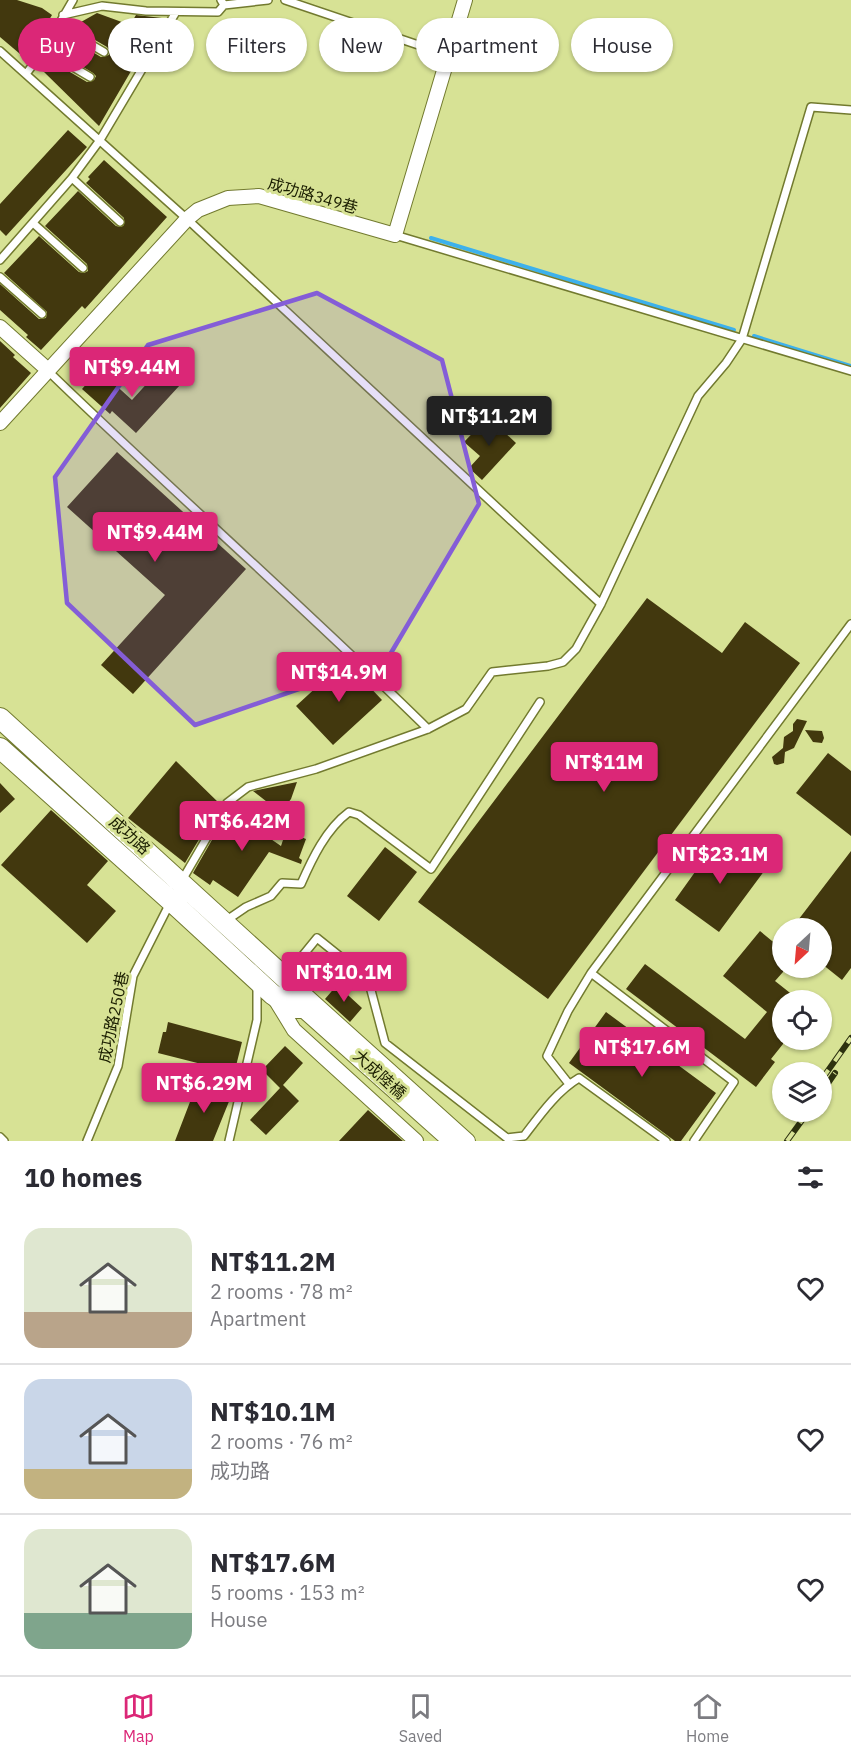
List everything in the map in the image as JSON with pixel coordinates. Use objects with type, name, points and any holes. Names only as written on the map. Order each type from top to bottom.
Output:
[{"type":"main road","name":"成功路","points":[[0,718],[285,978],[299,993],[305,1008],[292,1008],[265,988],[0,748]]},
{"type":"main road","name":"大成陸橋","points":[[305,1008],[454,1141]]},
{"type":"street","points":[[459,18],[465,0]]},
{"type":"street","points":[[395,235],[443,72]]},
{"type":"street","name":"成功路349巷","points":[[0,423],[187,219],[198,210],[228,198],[259,196],[395,235]]},
{"type":"street","points":[[0,327],[48,370]]},
{"type":"street","name":"成功路","points":[[285,978],[314,1001],[468,1141]]},
{"type":"street","name":"成功路","points":[[265,988],[294,1030],[416,1141]]},
{"type":"lane","points":[[62,18],[73,0]]},
{"type":"lane","points":[[63,15],[103,3],[177,12],[218,12],[223,2],[268,0]]},
{"type":"lane","points":[[285,0],[416,44]]},
{"type":"lane","points":[[0,260],[72,178],[100,140],[177,12]]},
{"type":"lane","points":[[96,47],[104,52]]},
{"type":"lane","points":[[0,51],[187,219],[602,604]]},
{"type":"lane","points":[[81,72],[90,77]]},
{"type":"lane","name":"成功路250巷","points":[[87,1141],[118,1066],[134,976],[181,882],[227,803],[248,787],[316,769],[428,729],[466,709],[492,672],[548,666],[563,662],[576,650],[602,604],[698,396],[726,363],[742,339],[810,106],[851,110]]},
{"type":"lane","points":[[72,178],[120,222]]},
{"type":"lane","points":[[33,223],[83,268]]},
{"type":"lane","points":[[395,235],[851,371]]},
{"type":"lane","points":[[0,277],[42,314]]},
{"type":"lane","points":[[48,370],[139,459],[330,633],[428,729]]},
{"type":"lane","points":[[569,1084],[547,1056],[568,1011],[591,973],[851,624]]},
{"type":"lane","points":[[223,923],[246,907],[271,896],[282,883],[301,884],[310,863],[338,820],[349,812],[359,815],[430,869],[540,702]]},
{"type":"lane","points":[[285,978],[317,938],[368,980],[385,1043],[507,1138],[524,1136],[569,1084],[579,1078],[666,1141]]},
{"type":"lane","points":[[591,973],[734,1082],[694,1141]]},
{"type":"lane","points":[[229,1141],[265,988]]},
{"type":"lane","points":[[0,1137],[4,1141]]},
{"type":"highlighted area","points":[[317,293],[442,360],[479,504],[388,658],[195,725],[67,603],[55,477],[148,345]]},
{"type":"building","points":[[0,0],[17,0],[42,8],[52,15],[50,18],[18,18],[18,52],[0,37]]},
{"type":"building","points":[[97,13],[111,18],[108,18],[108,48],[96,41],[96,18],[88,18]]},
{"type":"building","points":[[136,15],[162,18],[134,18]]},
{"type":"building","points":[[96,54],[101,57],[108,55],[108,72],[130,72],[99,126],[44,72],[70,72],[87,82],[94,80],[96,76],[91,72],[96,72]]},
{"type":"building","points":[[68,130],[87,147],[6,236],[0,230],[0,204]]},
{"type":"building","points":[[104,160],[167,217],[85,309],[82,306],[41,350],[0,310],[0,284],[39,319],[46,318],[47,312],[4,273],[39,236],[79,272],[88,271],[87,264],[45,226],[78,191],[116,226],[124,225],[124,218],[86,183],[90,179],[88,177]]},
{"type":"building","points":[[0,341],[31,373],[0,408]]},
{"type":"building","points":[[161,368],[180,385],[136,433],[112,411],[110,414],[82,389],[99,370],[132,400]]},
{"type":"building","points":[[488,417],[516,443],[482,480],[469,468],[480,456],[464,442]]},
{"type":"building","points":[[117,452],[246,569],[133,694],[101,665],[165,595],[67,507]]},
{"type":"building","points":[[647,598],[722,653],[745,622],[800,663],[548,999],[418,902]]},
{"type":"building","points":[[345,661],[382,700],[333,745],[296,706]]},
{"type":"building","points":[[797,719],[807,721],[794,748],[785,752],[784,763],[774,764],[772,757],[783,748],[784,737],[793,731],[793,724]]},
{"type":"building","points":[[805,730],[822,731],[824,738],[822,743],[813,742]]},
{"type":"building","points":[[828,753],[851,771],[851,836],[796,793]]},
{"type":"building","points":[[176,761],[220,804],[185,863],[128,818]]},
{"type":"building","points":[[297,782],[291,799],[277,817],[267,810],[271,805],[253,791]]},
{"type":"building","points":[[0,783],[15,799],[0,813]]},
{"type":"building","points":[[239,806],[257,819],[252,826],[281,846],[286,831],[306,839],[299,858],[302,860],[301,864],[269,852],[238,897],[213,880],[210,885],[193,873],[228,812],[232,815]]},
{"type":"building","points":[[51,810],[108,861],[87,885],[116,911],[87,943],[1,865]]},
{"type":"building","points":[[720,837],[765,870],[719,932],[675,900]]},
{"type":"building","points":[[385,847],[417,872],[379,921],[347,896]]},
{"type":"building","points":[[851,851],[851,968],[842,980],[832,972],[832,918],[800,918]]},
{"type":"building","points":[[760,931],[772,941],[772,978],[778,978],[775,981],[786,990],[772,990],[772,1050],[778,1050],[771,1059],[775,1062],[772,1062],[772,1066],[756,1087],[626,989],[645,964],[745,1039],[767,1012],[723,976]]},
{"type":"building","points":[[337,985],[362,1008],[350,1022],[325,999]]},
{"type":"building","points":[[606,1012],[716,1093],[681,1141],[675,1141],[569,1063]]},
{"type":"building","points":[[168,1022],[242,1042],[235,1070],[230,1068],[229,1071],[158,1053]]},
{"type":"building","points":[[285,1046],[303,1063],[283,1085],[299,1101],[266,1135],[250,1120],[280,1088],[262,1070]]},
{"type":"building","points":[[198,1081],[232,1094],[213,1141],[175,1141]]},
{"type":"building","points":[[368,1110],[403,1141],[339,1141]]},
{"type":"waterway","points":[[431,238],[734,330]]},
{"type":"waterway","points":[[754,336],[851,366]]},
{"type":"railway","points":[[832,1065],[851,1038]]},
{"type":"railway","points":[[832,1077],[835,1073]]},
{"type":"railway","points":[[787,1141],[801,1122]]}]
